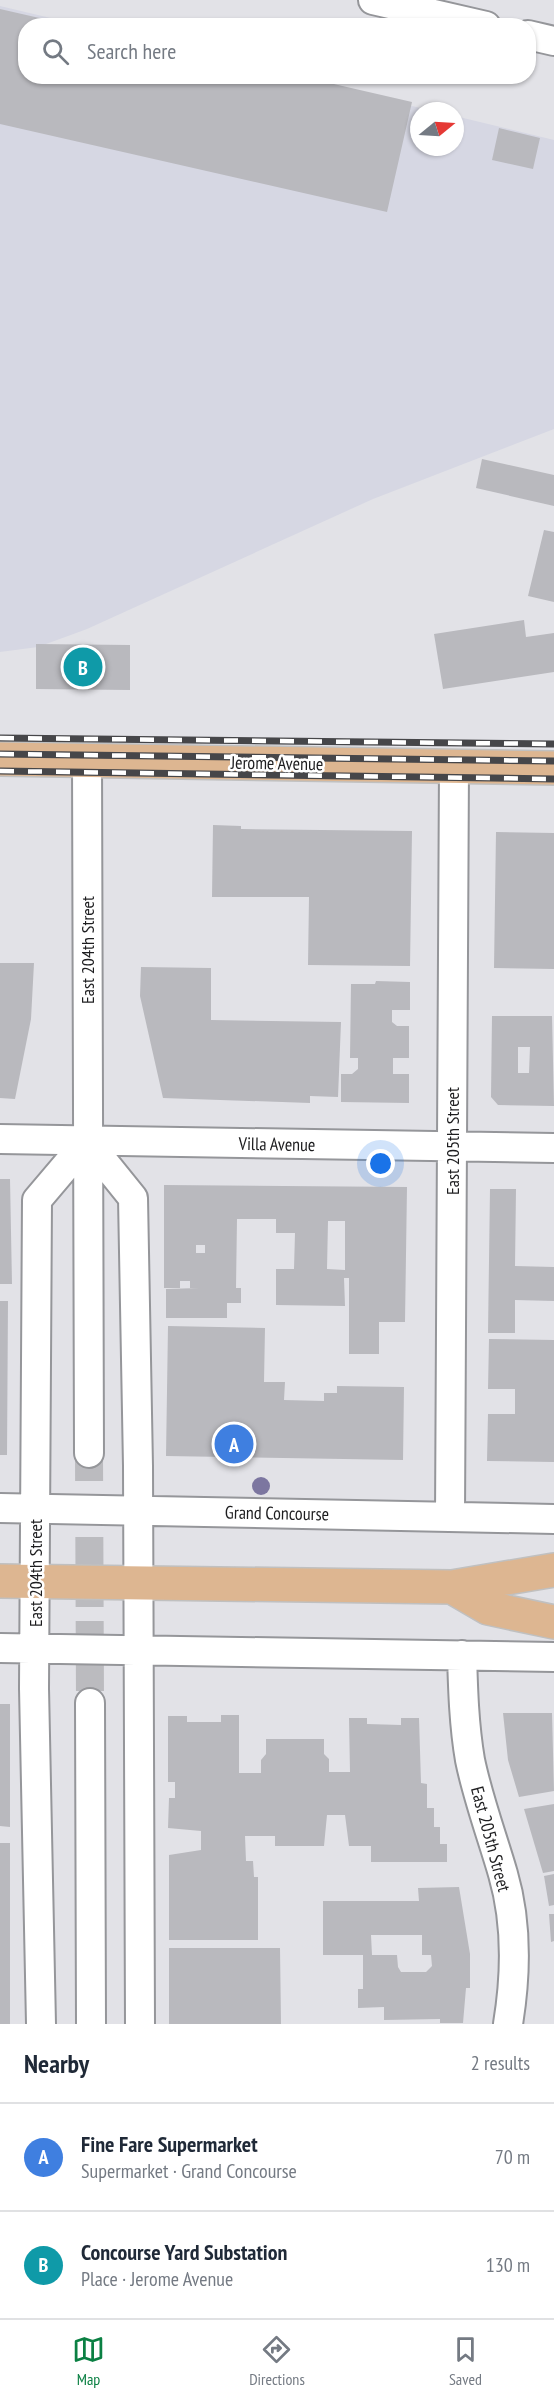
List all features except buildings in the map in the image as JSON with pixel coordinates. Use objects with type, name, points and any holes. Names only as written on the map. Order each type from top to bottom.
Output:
[{"type":"main road","name":"Jerome Avenue","points":[[0,759],[554,768]]},
{"type":"main road","points":[[0,1581],[452,1587],[554,1570]]},
{"type":"main road","points":[[452,1587],[488,1596],[554,1598]]},
{"type":"main road","points":[[452,1587],[488,1608],[554,1622]]},
{"type":"street","points":[[373,0],[451,18]]},
{"type":"street","points":[[536,37],[554,41]]},
{"type":"street","name":"East 204th Street","points":[[87,760],[89,1453]]},
{"type":"street","name":"East 205th Street","points":[[450,1517],[454,766]]},
{"type":"street","name":"Villa Avenue","points":[[0,1139],[554,1148]]},
{"type":"street","points":[[87,1141],[133,1198],[139,1583],[140,2024]]},
{"type":"street","name":"East 204th Street","points":[[41,2024],[34,1648],[37,1200],[87,1141]]},
{"type":"street","name":"Grand Concourse","points":[[0,1508],[554,1519]]},
{"type":"street","points":[[0,1647],[554,1657]]},
{"type":"street","name":"East 205th Street","points":[[462,1655],[470,1759],[483,1814],[504,1876],[514,1942],[508,2024]]},
{"type":"street","points":[[90,1703],[91,2024]]},
{"type":"shaded area","points":[[0,6],[51,18],[18,18],[18,84],[319,84],[410,106],[410,156],[464,156],[464,118],[554,140],[554,429],[373,499],[87,629],[38,647],[0,652]]},
{"type":"tunnel","points":[[89,1453],[90,1703]]},
{"type":"railway","points":[[0,738],[554,744]]},
{"type":"railway","points":[[0,754],[554,761]]},
{"type":"railway","points":[[0,771],[554,779]]},
{"type":"place","name":"Concourse Yard Substation","points":[[83,667]]},
{"type":"place","name":"Fine Fare Supermarket","points":[[234,1444]]}]
